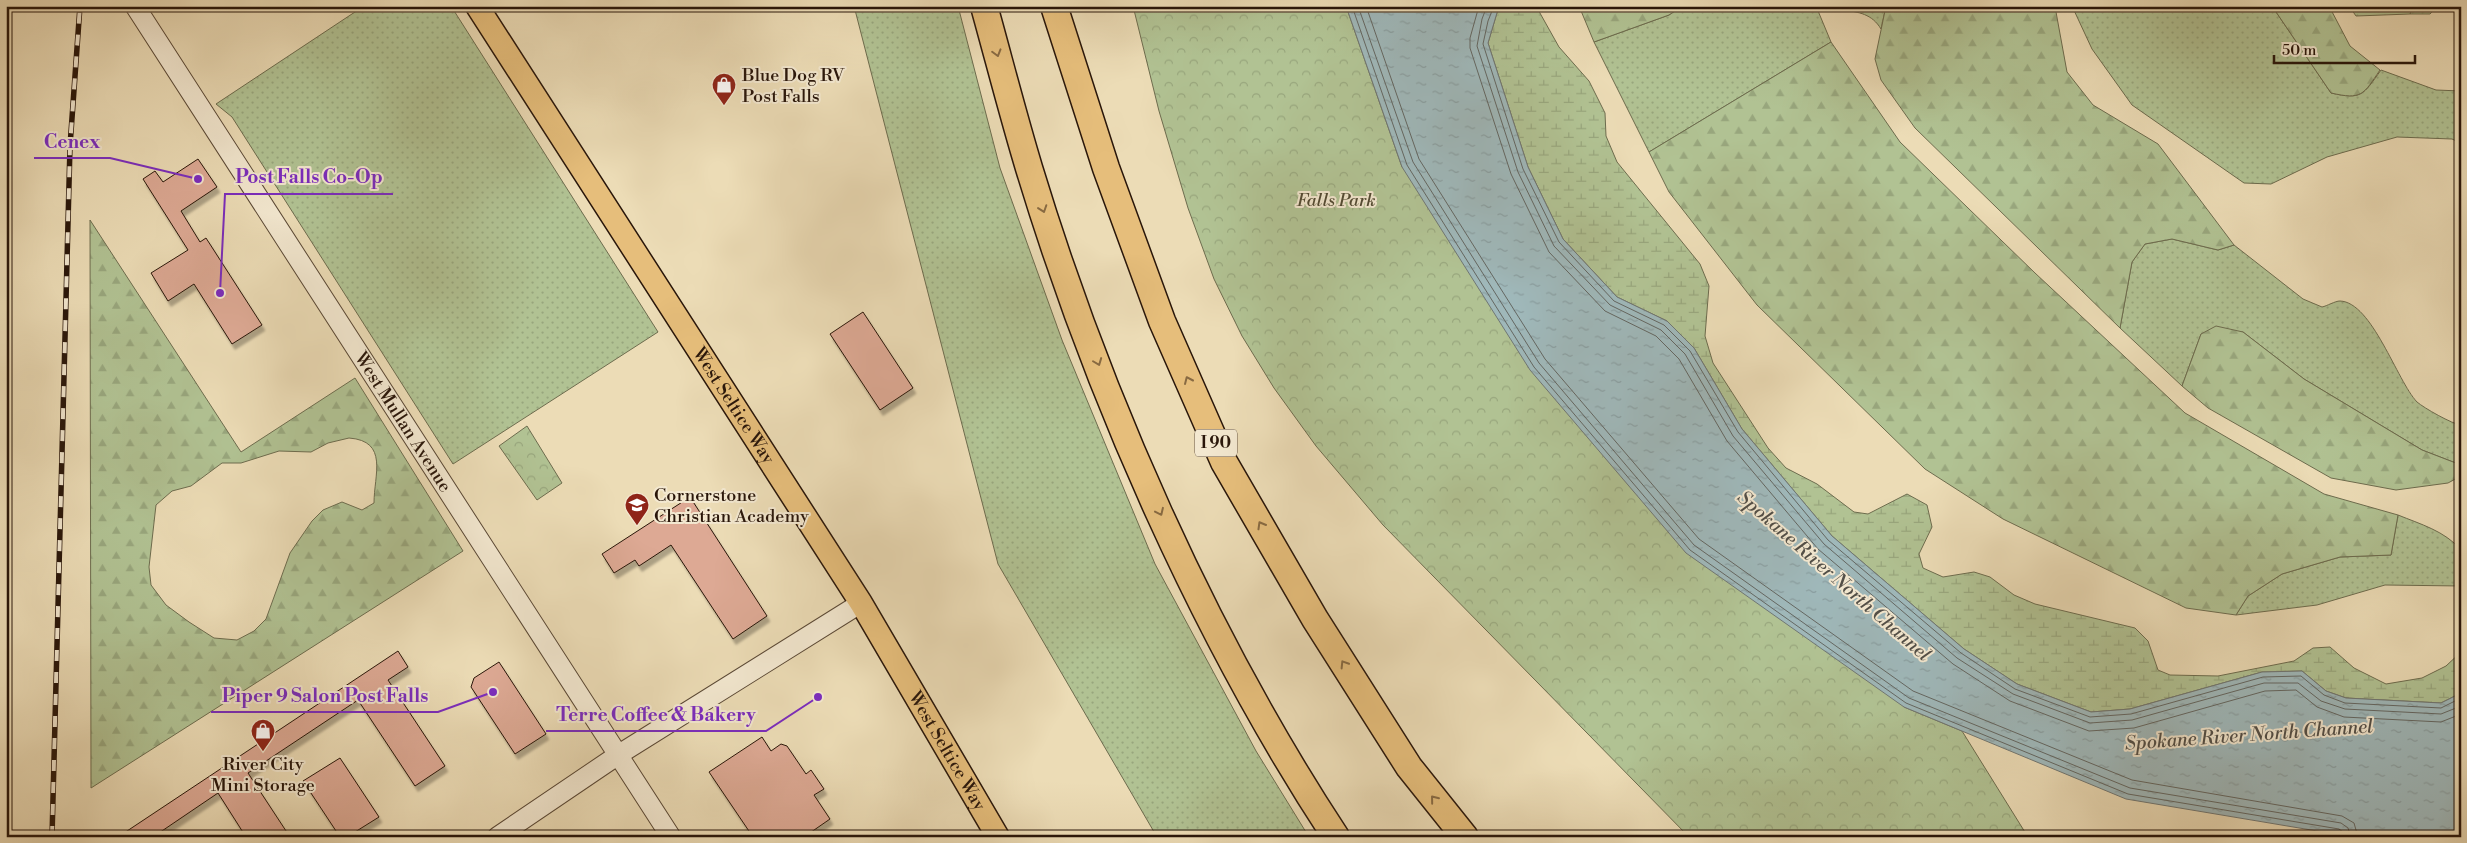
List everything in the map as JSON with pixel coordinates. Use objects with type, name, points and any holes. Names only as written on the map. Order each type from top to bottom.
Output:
[{"type":"highway","points":[[984,6],[1029,169],[1086,331],[1125,430],[1190,578],[1279,744],[1336,837]]},
{"type":"highway","name":"I 90","points":[[1054,6],[1106,168],[1162,321],[1224,462],[1316,619],[1404,759],[1465,837]]},
{"type":"main road","name":"West Seltice Way","points":[[477,6],[861,604],[998,837]]},
{"type":"street","name":"West Mullan Avenue","points":[[135,6],[671,837]]},
{"type":"street","points":[[497,837],[618,755],[861,604]]},
{"type":"green space","points":[[364,6],[451,6],[658,332],[453,464],[232,117],[216,104]]},
{"type":"green space","points":[[854,6],[958,6],[1000,168],[1062,340],[1155,564],[1256,751],[1309,837],[1157,837],[998,564]]},
{"type":"green space","name":"Falls Park","points":[[1133,6],[1346,6],[1402,167],[1904,707],[1962,731],[2028,837],[1689,837],[1383,525],[1316,446],[1274,388],[1242,336],[1214,279],[1188,208],[1159,111]]},
{"type":"green space","points":[[1499,6],[1536,6],[1559,47],[1589,81],[1605,113],[1606,136],[1617,162],[1700,264],[1709,286],[1705,336],[1713,363],[1768,448],[1786,468],[1817,484],[1854,512],[1868,514],[1907,494],[1927,505],[1932,527],[1919,554],[1923,568],[1943,577],[1974,572],[1990,577],[2014,595],[2035,604],[2135,628],[2148,641],[2158,670],[2170,675],[2218,676],[2294,661],[2313,648],[2330,647],[2354,668],[2386,684],[2422,678],[2446,666],[2461,652],[2461,688],[2457,695],[2441,703],[2346,698],[2326,691],[2302,671],[2262,672],[2130,709],[2091,712],[2017,684],[1964,649],[1832,536],[1742,429],[1694,348],[1667,321],[1617,297],[1563,239],[1528,167],[1488,43]]},
{"type":"green space","points":[[1579,6],[1682,6],[1669,15],[1594,42]]},
{"type":"green space","points":[[1682,6],[1816,6],[1831,42],[1649,152],[1594,42],[1669,15]]},
{"type":"green space","points":[[1839,6],[1886,6],[1881,29],[1869,17],[1860,13],[1843,10]]},
{"type":"green space","points":[[1886,6],[2051,6],[2056,12],[2067,72],[2093,105],[2158,144],[2234,245],[2218,250],[2172,239],[2145,244],[2132,262],[2120,328],[1915,128],[1881,80],[1875,59]]},
{"type":"green space","points":[[2072,6],[2272,6],[2331,93],[2349,96],[2361,94],[2381,70],[2436,90],[2461,91],[2461,143],[2452,139],[2397,137],[2327,157],[2271,184],[2244,183],[2132,105],[2092,49]]},
{"type":"green space","points":[[2272,6],[2329,6],[2350,46],[2380,70],[2370,85],[2361,94],[2349,96],[2331,93]]},
{"type":"green space","points":[[2349,6],[2413,6],[2410,14],[2356,16]]},
{"type":"green space","points":[[2413,6],[2435,6],[2435,9],[2430,14],[2410,14]]},
{"type":"green space","points":[[1831,42],[1900,142],[2035,273],[2185,413],[2324,494],[2398,515],[2391,555],[2340,557],[2282,574],[2248,596],[2236,615],[2186,608],[2003,519],[1925,469],[1757,305],[1669,192],[1649,152]]},
{"type":"green space","points":[[90,220],[241,452],[355,378],[463,551],[91,788]],"holes":[[[349,438],[370,445],[376,461],[374,503],[362,510],[342,502],[323,510],[312,521],[290,553],[266,619],[254,631],[237,640],[214,638],[166,605],[151,585],[149,567],[156,505],[172,491],[191,486],[222,463],[241,463],[279,451],[311,452],[328,443]]]},
{"type":"green space","points":[[2172,239],[2218,250],[2234,245],[2303,299],[2322,307],[2340,301],[2352,305],[2363,314],[2373,328],[2409,392],[2417,402],[2451,422],[2461,425],[2461,465],[2422,450],[2304,379],[2243,332],[2201,334],[2182,386],[2120,328],[2132,262],[2145,244]]},
{"type":"green space","points":[[2216,326],[2243,332],[2304,379],[2422,450],[2461,465],[2461,476],[2448,483],[2396,490],[2331,478],[2208,408],[2182,386],[2201,334]]},
{"type":"green space","points":[[527,426],[562,483],[537,500],[499,446]]},
{"type":"green space","points":[[2398,515],[2440,533],[2455,543],[2461,550],[2461,586],[2385,585],[2317,605],[2236,615],[2248,596],[2282,574],[2340,557],[2391,555]]},
{"type":"water","name":"Spokane River North Channel","points":[[1346,6],[1499,6],[1488,43],[1528,167],[1563,239],[1617,297],[1667,321],[1694,348],[1742,429],[1832,536],[1964,649],[2017,684],[2091,712],[2130,709],[2262,672],[2302,671],[2326,691],[2346,698],[2441,703],[2457,695],[2461,688],[2461,837],[2353,837],[2126,799],[1904,707],[1686,553],[1530,370],[1402,167]]},
{"type":"building","points":[[198,159],[217,187],[181,211],[200,242],[206,238],[262,325],[232,344],[194,284],[168,301],[151,273],[188,250],[143,179],[155,171],[163,182]]},
{"type":"building","points":[[863,312],[913,388],[880,410],[830,334]]},
{"type":"building","points":[[690,497],[767,616],[733,639],[671,545],[639,566],[635,560],[614,573],[602,554]]},
{"type":"building","points":[[398,651],[408,667],[388,680],[445,766],[415,786],[358,700],[248,773],[290,837],[246,837],[218,793],[153,837],[118,837]]},
{"type":"building","points":[[499,662],[546,734],[515,754],[471,687],[474,678]]},
{"type":"building","points":[[762,737],[771,751],[781,744],[787,746],[806,774],[811,770],[824,789],[814,795],[830,819],[804,837],[753,837],[709,772]]},
{"type":"building","points":[[340,758],[379,817],[347,837],[340,837],[303,781]]},
{"type":"railway","points":[[52,837],[70,146],[80,6]]},
{"type":"place","name":"Blue Dog RV Post Falls","points":[[724,106]]},
{"type":"place","name":"Cenex","points":[[198,179]]},
{"type":"place","name":"Post Falls Co-Op","points":[[220,293]]},
{"type":"place","name":"Cornerstone Christian Academy","points":[[637,526]]},
{"type":"place","name":"Piper 9 Salon Post Falls","points":[[493,692]]},
{"type":"place","name":"Terre Coffee & Bakery","points":[[818,697]]},
{"type":"place","name":"River City Mini Storage","points":[[263,752]]}]
